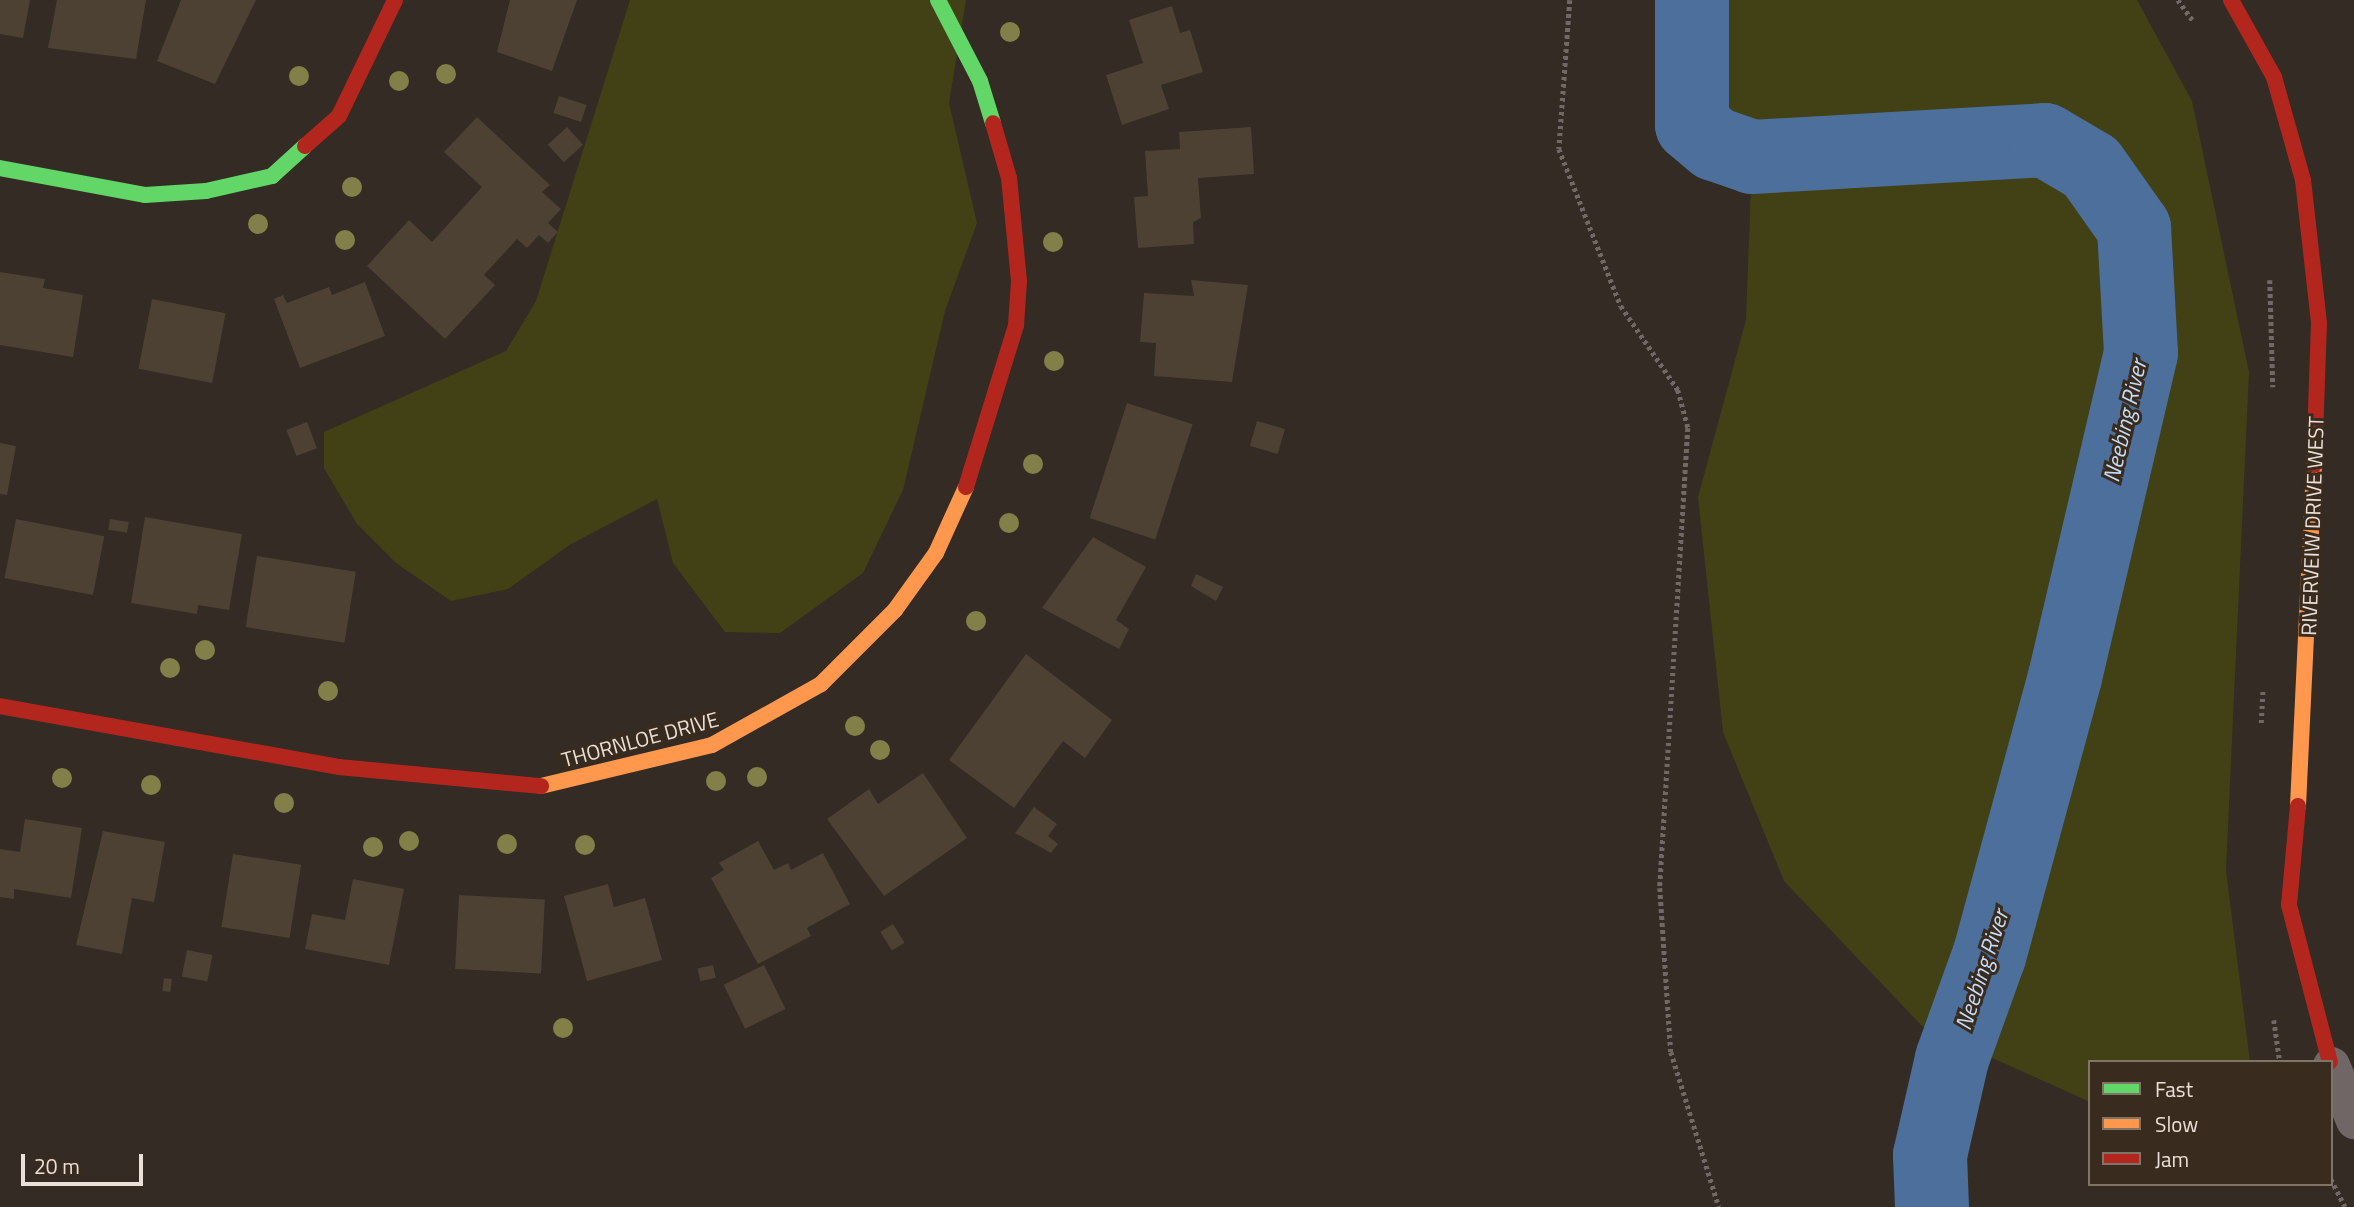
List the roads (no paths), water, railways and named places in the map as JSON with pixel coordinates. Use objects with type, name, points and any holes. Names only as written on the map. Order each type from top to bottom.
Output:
[{"type":"street","points":[[0,168],[145,195],[206,191],[272,176],[339,116],[370,63],[395,0]]},
{"type":"street","name":"THORNLOE DRIVE","points":[[0,706],[351,769],[546,786],[712,745],[821,684],[895,610],[936,552],[986,432],[1016,325],[1019,281],[1009,178],[980,81],[938,0]]},
{"type":"street","name":"RIVERVEIW DRIVE WEST","points":[[2231,0],[2274,77],[2300,167],[2319,323],[2306,707],[2289,905],[2330,1060]]},
{"type":"street","name":"RIVERVEIW DRIVE WEST","points":[[2333,1069],[2354,1120]]},
{"type":"waterway","name":"Neebing River","points":[[1692,0],[1692,125],[1715,144],[1752,157],[2045,140],[2091,167],[2134,228],[2141,353],[2065,677],[1989,956],[1952,1059],[1930,1155],[1932,1207]]}]
